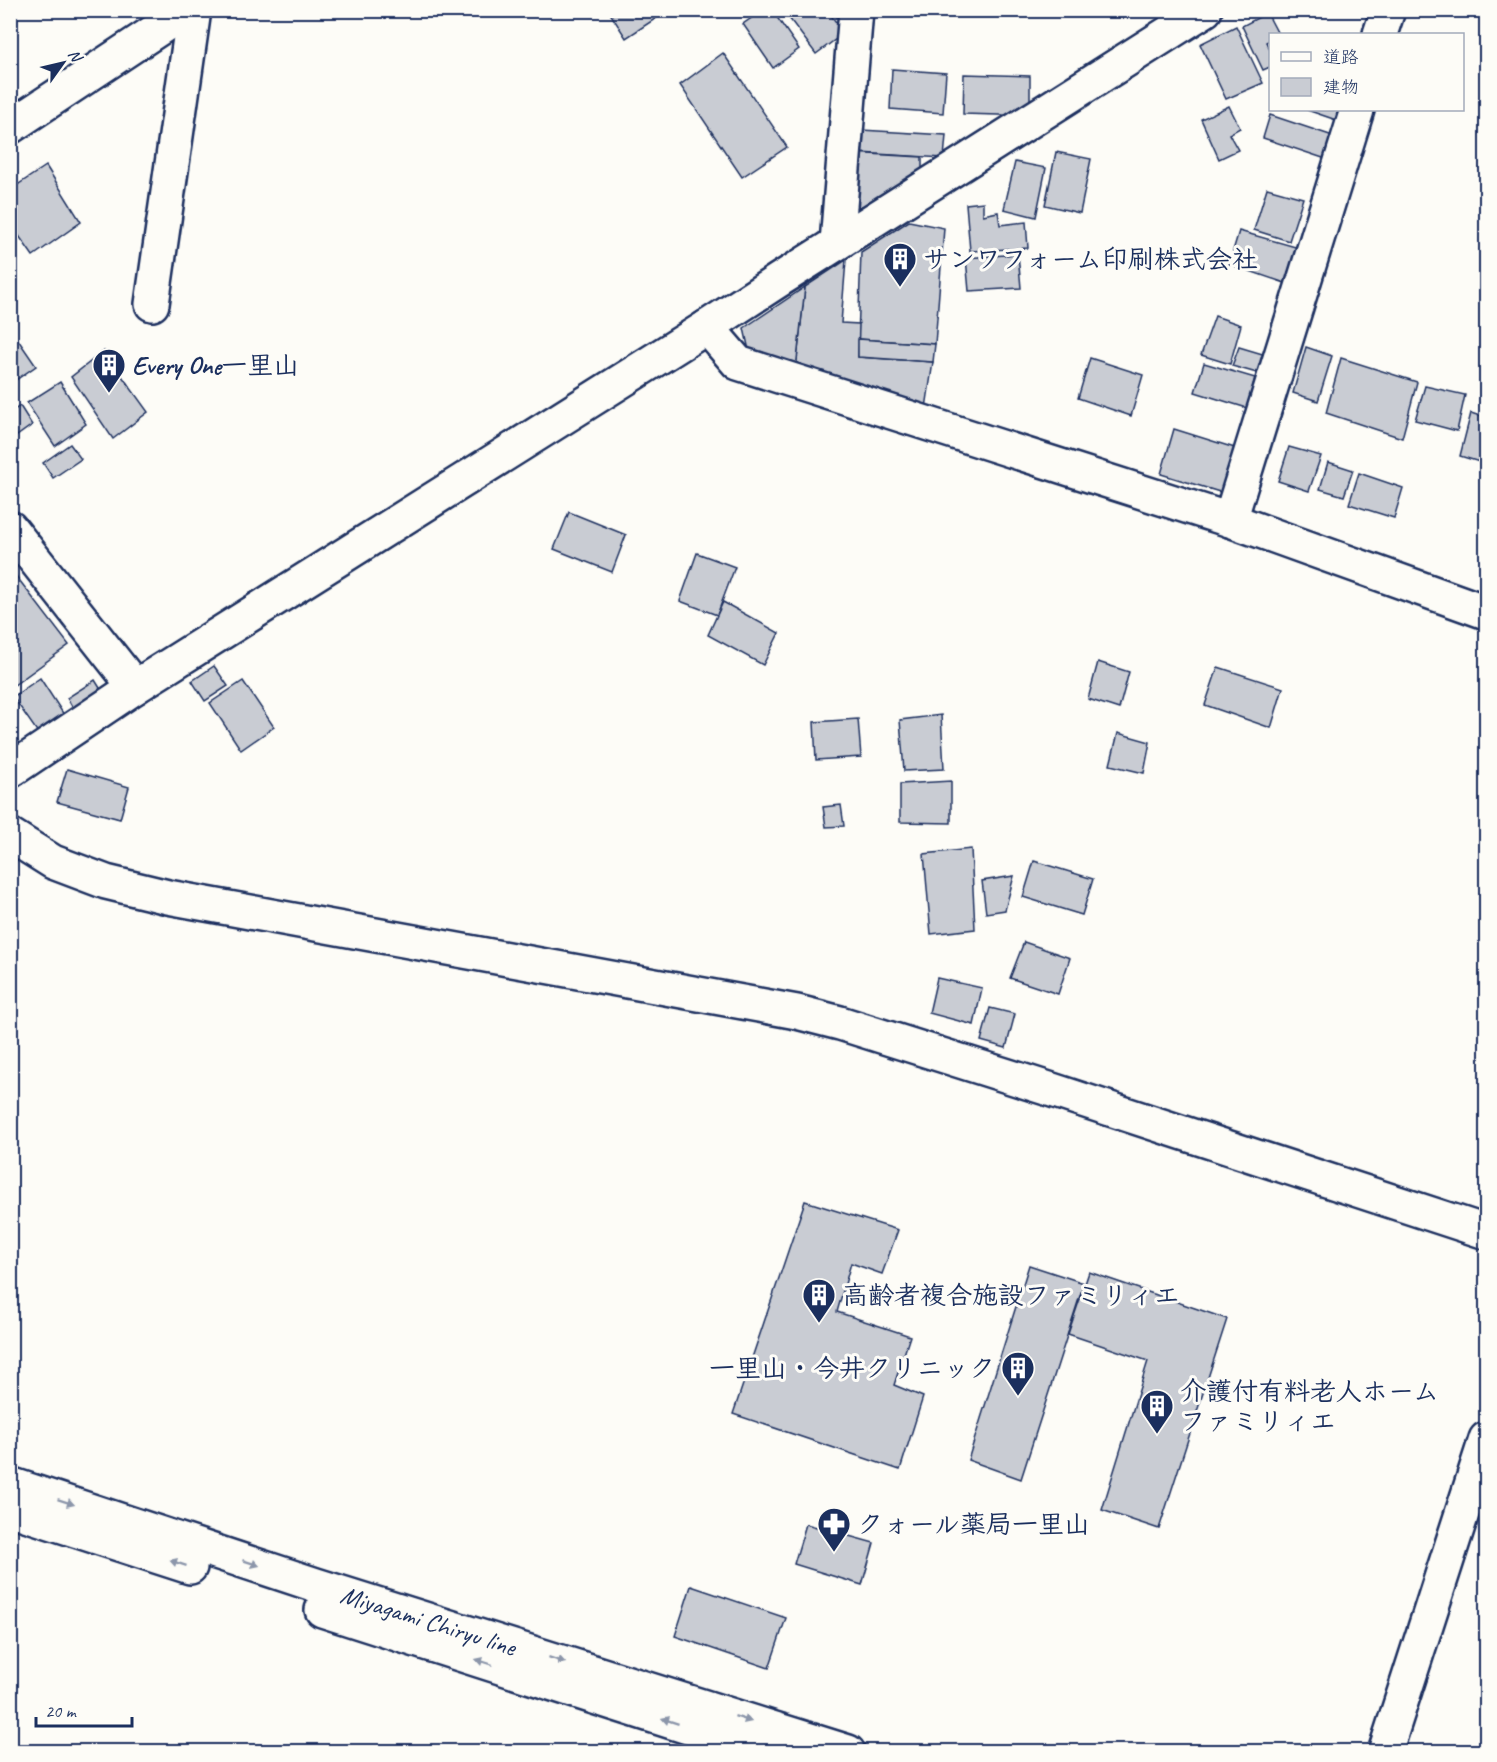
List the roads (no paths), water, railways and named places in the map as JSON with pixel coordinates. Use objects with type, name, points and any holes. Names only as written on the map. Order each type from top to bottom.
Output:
[{"type":"street","points":[[10,127],[187,10]]},
{"type":"street","points":[[152,304],[194,10]]},
{"type":"street","points":[[837,243],[856,10]]},
{"type":"street","points":[[10,771],[135,687],[1205,10]]},
{"type":"street","points":[[1380,33],[1388,10]]},
{"type":"street","points":[[1230,520],[1357,111]]},
{"type":"street","points":[[707,327],[738,363],[1230,520],[1486,612]]},
{"type":"street","points":[[10,528],[135,687]]},
{"type":"street","points":[[10,835],[53,862],[106,882],[168,897],[786,1010],[840,1023],[1486,1232]]},
{"type":"street","points":[[1385,1752],[1486,1439]]},
{"type":"street","name":"Miyagami Chiryu line","points":[[10,1484],[316,1585],[848,1752]]},
{"type":"street","name":"Miyagami Chiryu line","points":[[10,1509],[766,1752]]},
{"type":"place","name":"サンワフォーム印刷株式会社","points":[[900,288]]},
{"type":"place","name":"Every One一里山","points":[[109,394]]},
{"type":"place","name":"高齢者複合施設ファミリィエ","points":[[819,1324]]},
{"type":"place","name":"一里山・今井クリニック","points":[[1018,1397]]},
{"type":"place","name":"介護付有料老人ホーム ファミリィエ","points":[[1157,1435]]},
{"type":"place","name":"クォール薬局一里山","points":[[834,1553]]}]
